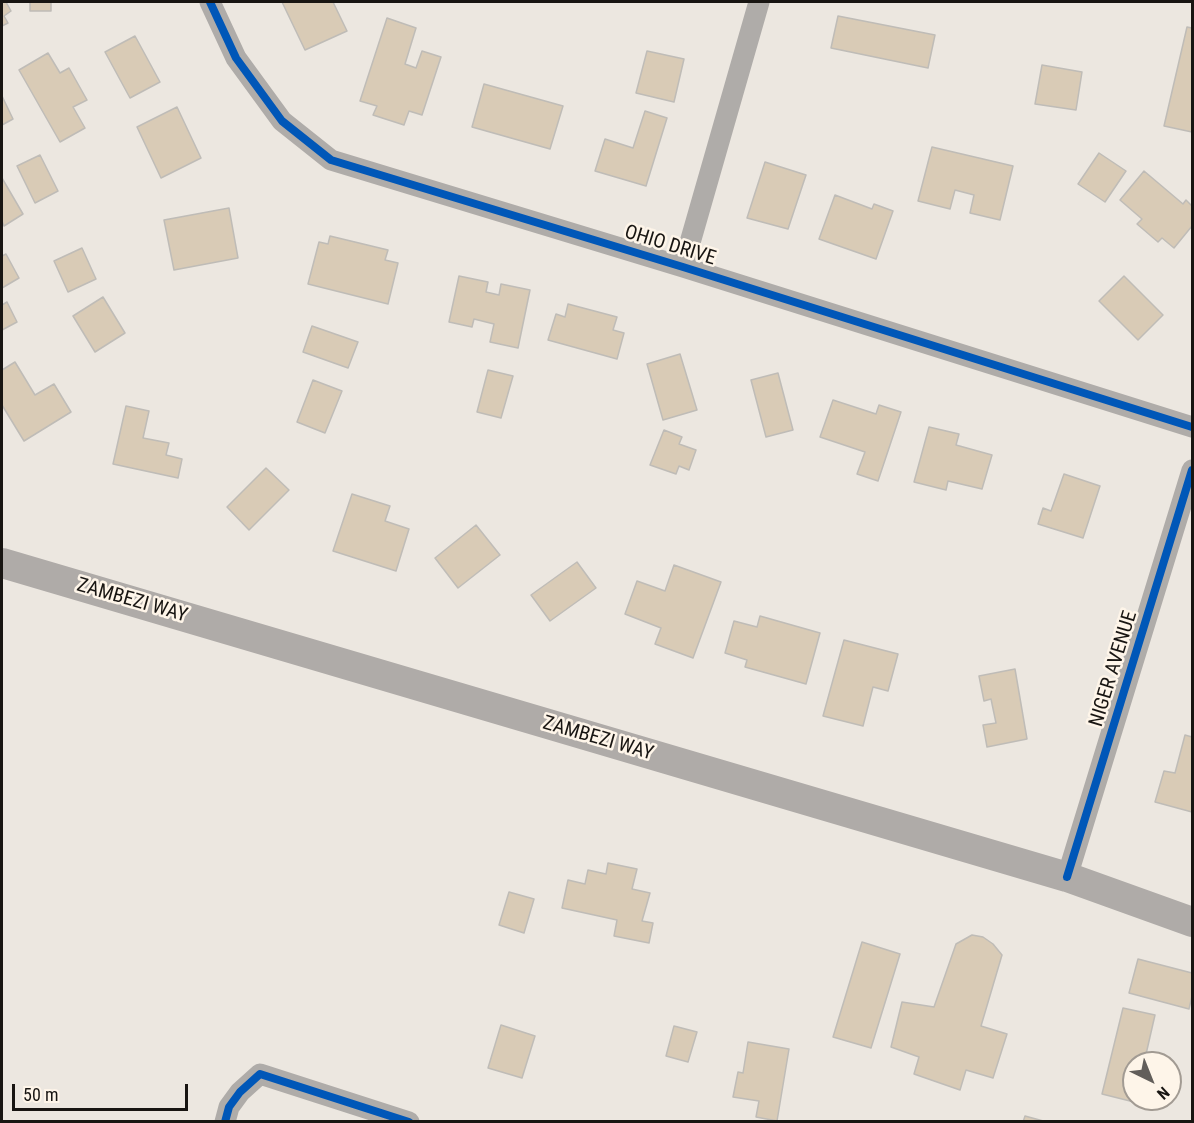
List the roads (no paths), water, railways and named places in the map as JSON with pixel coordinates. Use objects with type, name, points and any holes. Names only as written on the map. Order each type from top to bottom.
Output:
[{"type":"main road","name":"ZAMBEZI WAY","points":[[2,563],[1067,878],[1192,922]]},
{"type":"street","name":"OHIO DRIVE","points":[[210,2],[236,58],[282,121],[331,160],[683,267],[1192,427]]},
{"type":"street","points":[[683,267],[759,2]]},
{"type":"street","name":"NIGER AVENUE","points":[[1067,878],[1192,470]]},
{"type":"street","points":[[225,1122],[229,1107],[240,1092],[260,1074],[410,1122]]}]
